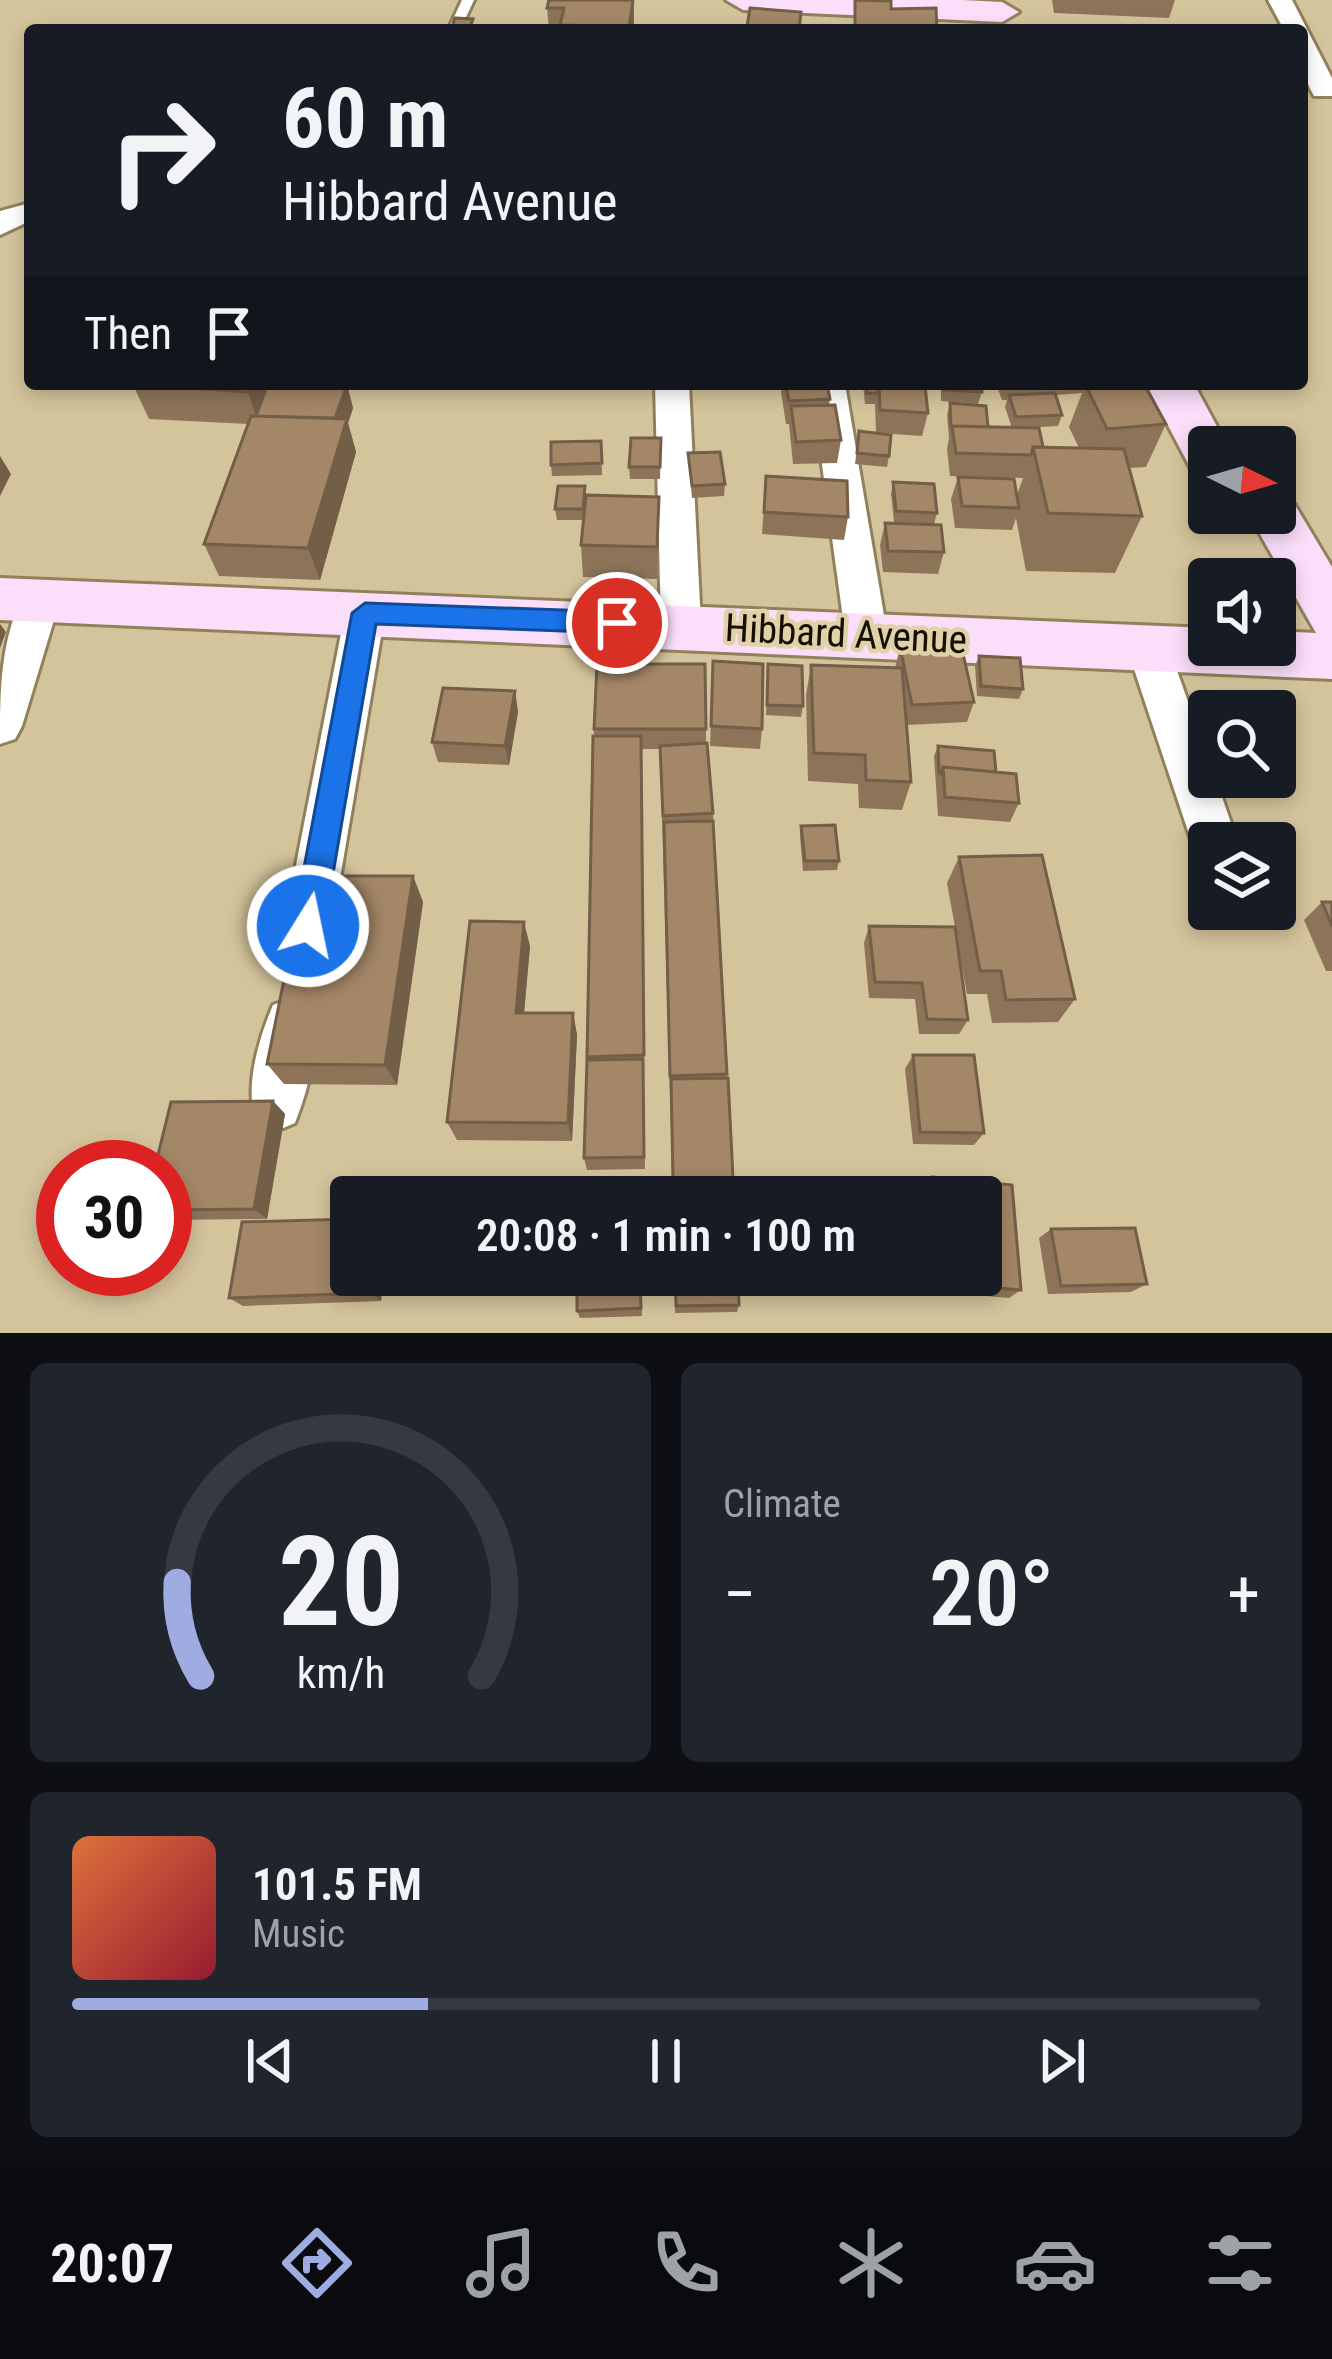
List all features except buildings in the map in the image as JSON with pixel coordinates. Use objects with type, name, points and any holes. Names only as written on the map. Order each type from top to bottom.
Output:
[{"type":"main road","points":[[743,0],[990,14]]},
{"type":"main road","points":[[1173,390],[1192,426]]},
{"type":"main road","points":[[1207,390],[1227,426]]},
{"type":"main road","points":[[1283,534],[1330,648]]},
{"type":"main road","name":"Hibbard Avenue","points":[[20,600],[1148,647],[1330,648]]},
{"type":"main road","points":[[1296,607],[1330,648]]},
{"type":"street","points":[[1308,57],[1320,90]]},
{"type":"street","points":[[672,390],[680,625]]},
{"type":"street","points":[[829,390],[866,633]]},
{"type":"street","points":[[0,726],[20,600]]},
{"type":"street","points":[[276,1104],[365,613]]},
{"type":"street","points":[[1148,647],[1208,822]]},
{"type":"route","points":[[308,926],[365,613],[617,623]]}]
